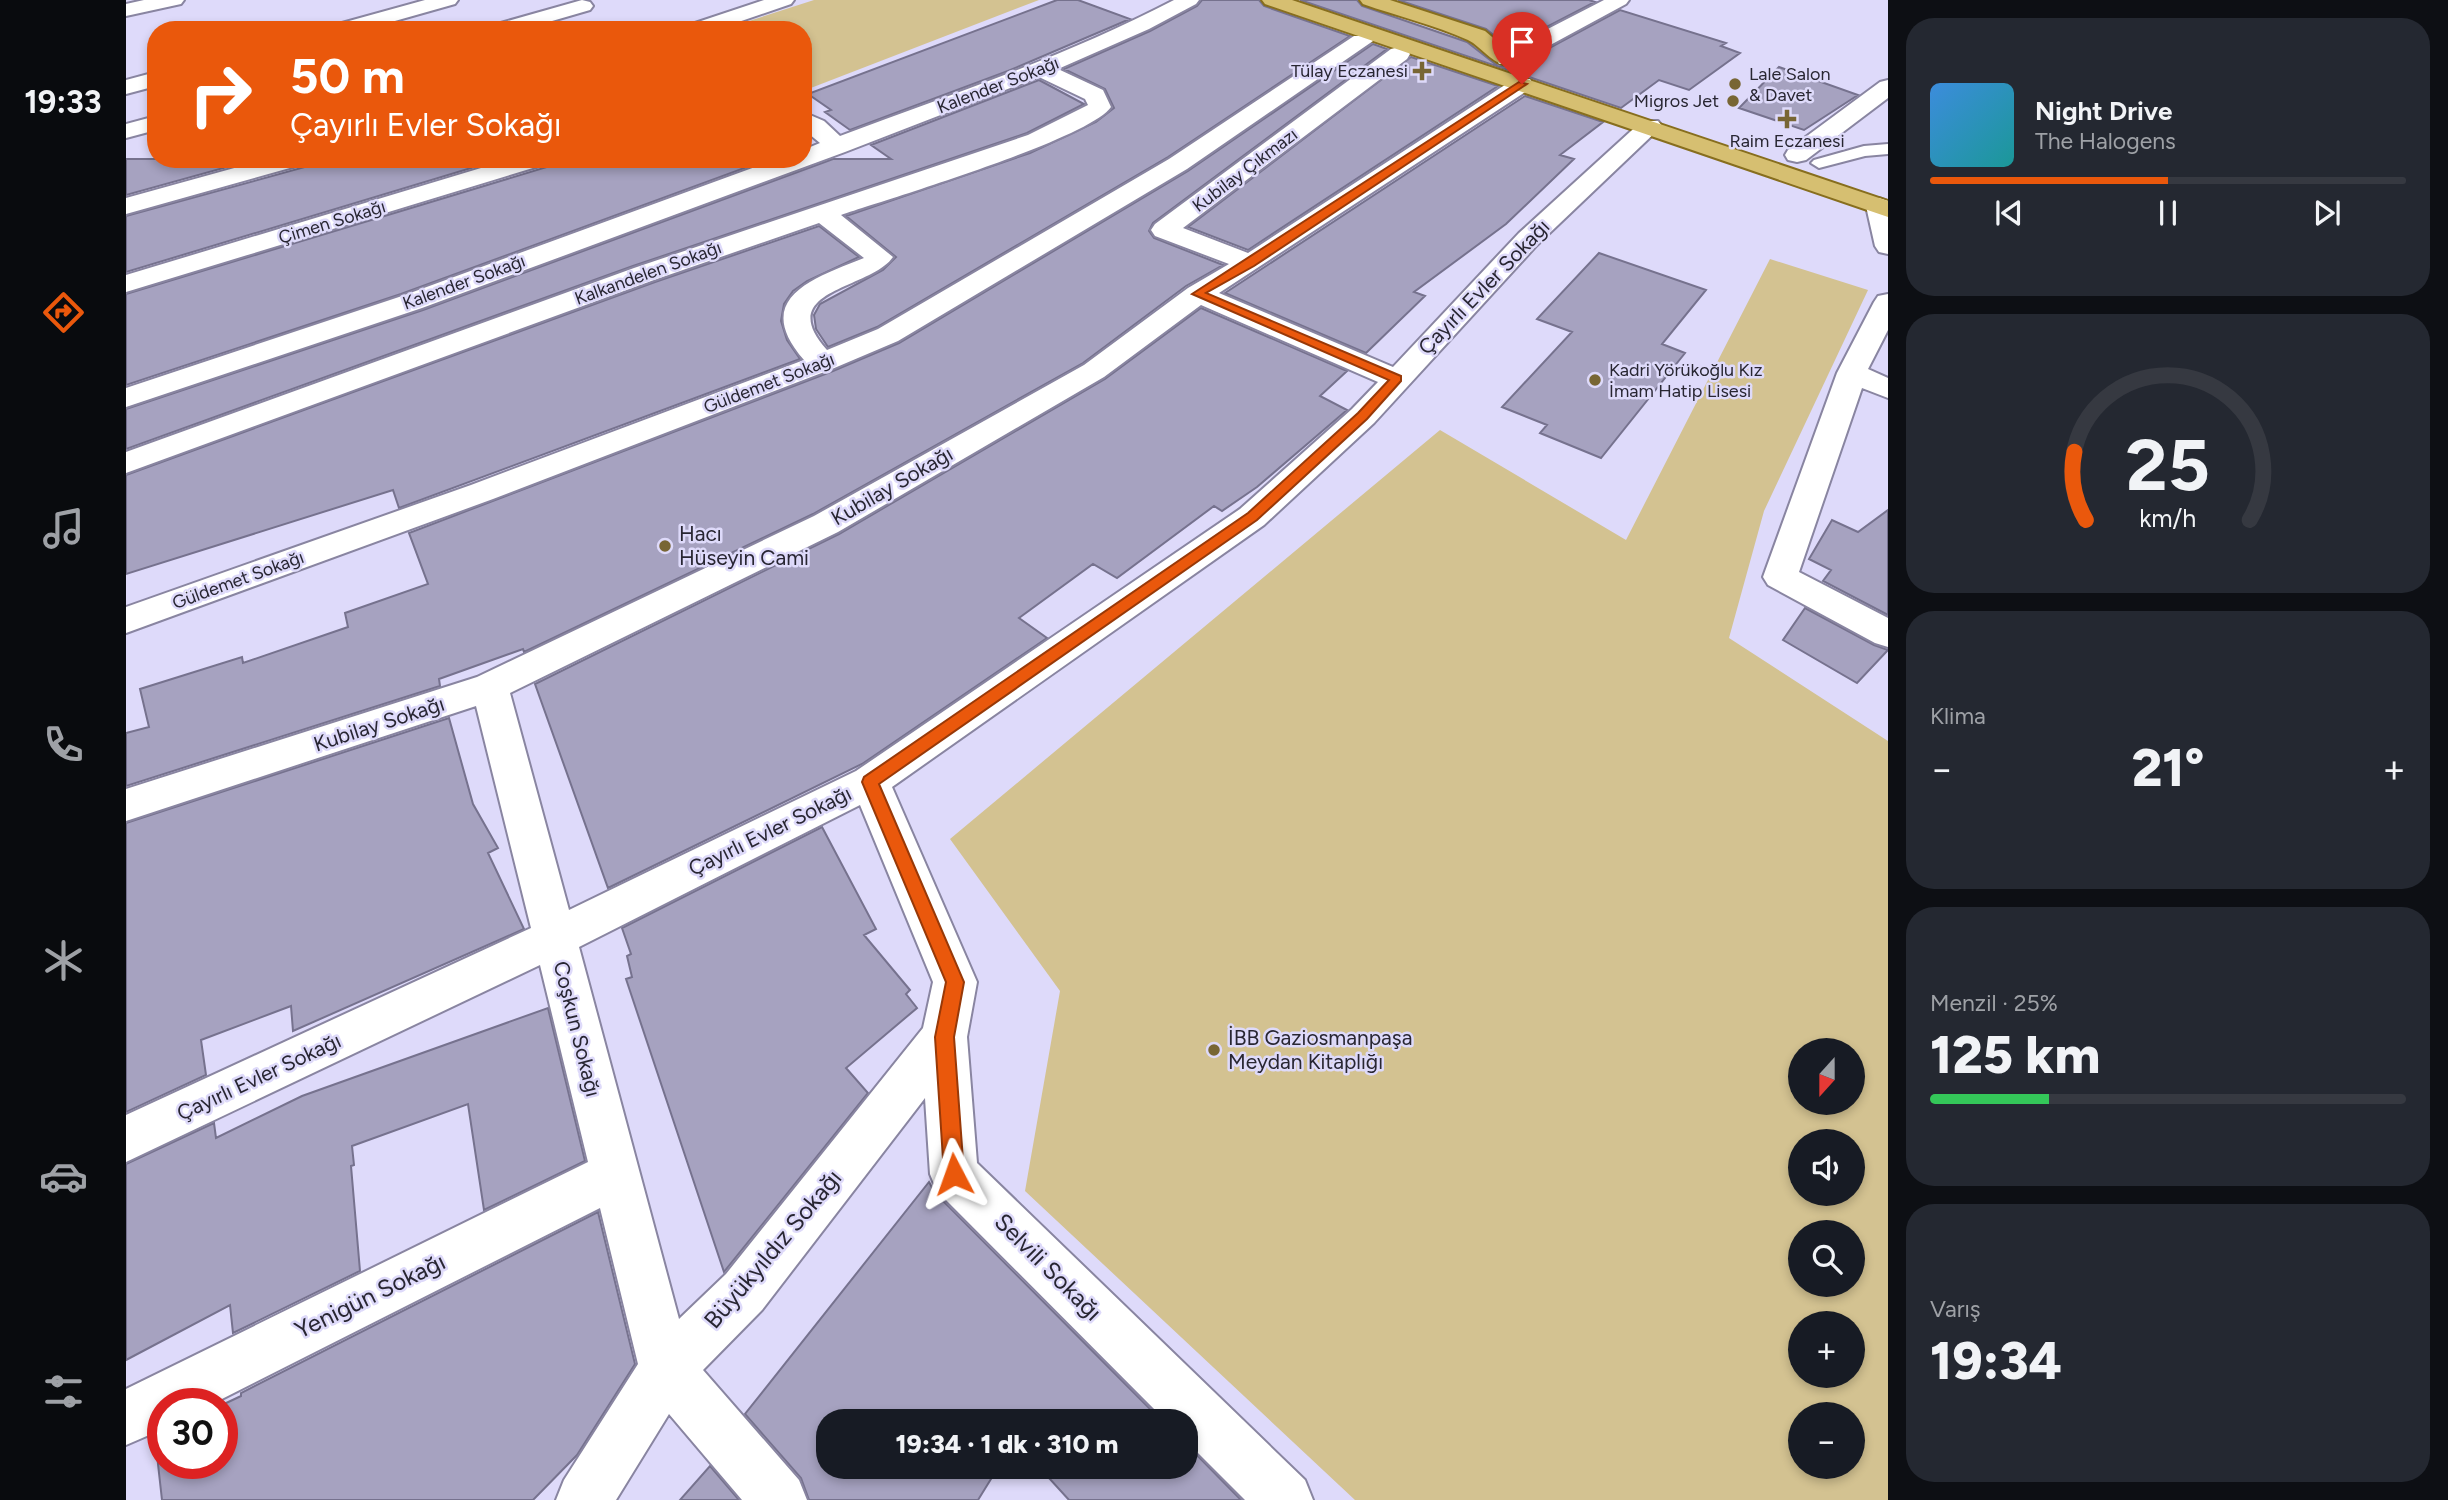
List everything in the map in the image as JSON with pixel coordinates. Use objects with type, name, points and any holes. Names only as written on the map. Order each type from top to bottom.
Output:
[{"type":"main road","points":[[1272,0],[1808,159],[1885,200]]},
{"type":"main road","points":[[1320,0],[1515,71],[1650,126],[1885,200]]},
{"type":"main road","points":[[1370,0],[1477,36],[1515,71]]},
{"type":"street","points":[[126,10],[174,0]]},
{"type":"street","points":[[371,21],[448,0]]},
{"type":"street","points":[[720,21],[784,0]]},
{"type":"street","name":"Kalender Sokağı","points":[[812,156],[1040,69],[1142,25],[1189,0]]},
{"type":"street","name":"Kubilay Sokağı","points":[[126,805],[490,688],[826,524],[1094,371],[1198,294],[1250,263],[1515,71],[1619,0]]},
{"type":"street","points":[[535,21],[585,9]]},
{"type":"street","name":"Güldemet Sokağı","points":[[126,620],[456,501],[822,363],[888,335],[1166,171],[1362,41]]},
{"type":"street","name":"Kubilay Çıkmazı","points":[[1250,263],[1164,230],[1399,54]]},
{"type":"street","name":"Kalkandelen Sokağı","points":[[126,463],[644,274],[1036,140],[1084,118],[1100,107],[1095,95],[1040,69]]},
{"type":"street","points":[[126,87],[147,81]]},
{"type":"street","points":[[1808,159],[1888,87]]},
{"type":"street","points":[[812,124],[838,147]]},
{"type":"street","points":[[126,131],[147,125]]},
{"type":"street","name":"Çayırlı Evler Sokağı","points":[[126,1139],[554,938],[870,782],[1252,516],[1363,416],[1528,239],[1650,126]]},
{"type":"street","points":[[126,206],[263,168]]},
{"type":"street","name":"Çimen Sokağı","points":[[126,284],[507,168]]},
{"type":"street","name":"Kalender Sokağı","points":[[126,398],[412,302],[777,168]]},
{"type":"street","points":[[1885,200],[1888,246]]},
{"type":"street","points":[[822,213],[880,257],[875,263],[807,295],[796,312],[798,332],[822,363]]},
{"type":"street","points":[[1198,294],[1397,379]]},
{"type":"street","points":[[1888,302],[1852,373],[1780,577],[1888,634]]},
{"type":"street","points":[[1852,373],[1888,389]]},
{"type":"street","name":"Coşkun Sokağı","points":[[490,688],[666,1369]]},
{"type":"street","name":"Selvili Sokağı","points":[[870,782],[955,982],[944,1037],[954,1174],[1285,1500]]},
{"type":"street","name":"Büyükyıldız Sokağı","points":[[584,1500],[666,1369],[744,1292],[944,1037]]},
{"type":"street","name":"Yenigün Sokağı","points":[[126,1418],[614,1175]]},
{"type":"street","points":[[666,1369],[779,1500]]},
{"type":"lane","points":[[1808,159],[1888,149]]},
{"type":"shaded area","points":[[814,0],[1039,0],[812,88],[812,21],[749,21]]},
{"type":"shaded area","points":[[1770,259],[1868,290],[1764,511],[1729,638],[1888,741],[1888,1500],[1355,1500],[1025,1191],[1060,991],[950,839],[1440,430],[1626,540]]},
{"type":"building","points":[[1057,0],[1078,0],[1130,19],[1008,71],[850,130],[825,112],[831,110],[812,97],[812,92]]},
{"type":"building","points":[[1202,0],[1259,0],[1264,6],[1350,36],[1168,157],[877,327],[828,347],[816,329],[814,315],[820,304],[883,270],[896,257],[846,216],[1030,153],[1096,122],[1114,108],[1105,89],[1064,69],[1150,31],[1197,6]]},
{"type":"building","points":[[1300,0],[1357,0],[1362,6],[1467,42],[1499,67]]},
{"type":"building","points":[[1398,0],[1595,2],[1508,47],[1486,29]]},
{"type":"building","points":[[1620,10],[1726,43],[1721,46],[1740,53],[1689,90],[1659,80],[1621,108],[1499,67],[1516,66]]},
{"type":"building","points":[[1373,44],[1387,49],[1153,223],[1149,231],[1154,238],[1223,265],[1186,286],[1083,363],[813,514],[524,652],[523,649],[439,679],[440,686],[126,786],[126,733],[149,727],[140,689],[242,657],[243,663],[348,627],[345,613],[428,584],[409,533],[833,371],[899,343],[1188,171]]},
{"type":"building","points":[[1411,57],[1498,86],[1248,250],[1188,227]]},
{"type":"building","points":[[1779,67],[1858,95],[1804,130],[1739,108]]},
{"type":"building","points":[[1039,80],[1084,104],[1027,133],[633,266],[126,449],[126,409],[423,310],[833,159],[891,159],[871,145]]},
{"type":"building","points":[[1525,96],[1603,122],[1560,155],[1574,159],[1506,224],[1414,292],[1425,296],[1366,353],[1225,293]]},
{"type":"building","points":[[126,159],[147,159],[147,168],[224,168],[126,195]]},
{"type":"building","points":[[301,168],[471,168],[126,272],[126,216]]},
{"type":"building","points":[[544,168],[744,168],[401,294],[126,385],[126,294]]},
{"type":"building","points":[[819,226],[859,257],[807,281],[793,291],[784,304],[781,321],[787,340],[800,359],[399,508],[393,490],[126,574],[126,475],[655,282]]},
{"type":"building","name":"Kadri Yörükoğlu Kız İmam Hatip Lisesi","points":[[1599,253],[1706,290],[1662,344],[1685,353],[1601,458],[1540,433],[1547,425],[1502,407],[1572,332],[1537,319]]},
{"type":"building","points":[[1201,308],[1347,371],[1320,396],[1347,410],[1257,487],[1222,511],[1214,506],[1117,578],[1093,564],[1019,618],[1047,638],[862,764],[608,888],[535,684],[839,534],[1105,379]]},
{"type":"building","points":[[1888,510],[1888,615],[1823,581],[1831,570],[1809,559],[1832,520],[1858,532]]},
{"type":"building","points":[[1805,608],[1888,650],[1857,683],[1783,640]]},
{"type":"building","points":[[449,718],[473,804],[498,848],[488,853],[524,929],[293,1031],[291,1006],[201,1040],[206,1075],[126,1112],[126,823]]},
{"type":"building","points":[[822,827],[876,929],[864,935],[910,990],[906,994],[917,1008],[846,1068],[868,1093],[724,1272],[626,979],[632,977],[627,956],[631,954],[622,928]]},
{"type":"building","points":[[548,1008],[585,1161],[484,1210],[468,1104],[352,1146],[354,1165],[351,1166],[360,1271],[233,1333],[230,1305],[126,1360],[126,1164],[214,1123],[216,1138],[302,1096]]},
{"type":"building","points":[[929,1182],[935,1193],[1150,1409],[816,1409],[816,1479],[991,1479],[978,1500],[809,1500],[801,1478],[745,1414]]},
{"type":"building","points":[[598,1212],[635,1364],[577,1455],[533,1500],[162,1500],[160,1479],[238,1479],[238,1397],[241,1393]]},
{"type":"building","points":[[1198,1456],[1241,1500],[1069,1500],[1050,1479],[1198,1479]]},
{"type":"building","points":[[710,1466],[739,1500],[680,1500]]},
{"type":"place","name":"Tülay Eczanesi","points":[[1422,71]]},
{"type":"place","name":"Lale Salon & Davet","points":[[1735,84]]},
{"type":"place","name":"Migros Jet","points":[[1733,101]]},
{"type":"place","name":"Raim Eczanesi","points":[[1787,119]]},
{"type":"place","name":"Kadri Yörükoğlu Kız İmam Hatip Lisesi","points":[[1595,380]]},
{"type":"place","name":"Hacı Hüseyin Cami","points":[[665,546]]},
{"type":"place","name":"İBB Gaziosmanpaşa Meydan Kitaplığı","points":[[1214,1050]]},
{"type":"route","points":[[954,1174],[944,1037],[955,982],[870,782],[1252,516],[1363,416],[1397,379],[1198,294],[1250,263],[1522,84]]}]
